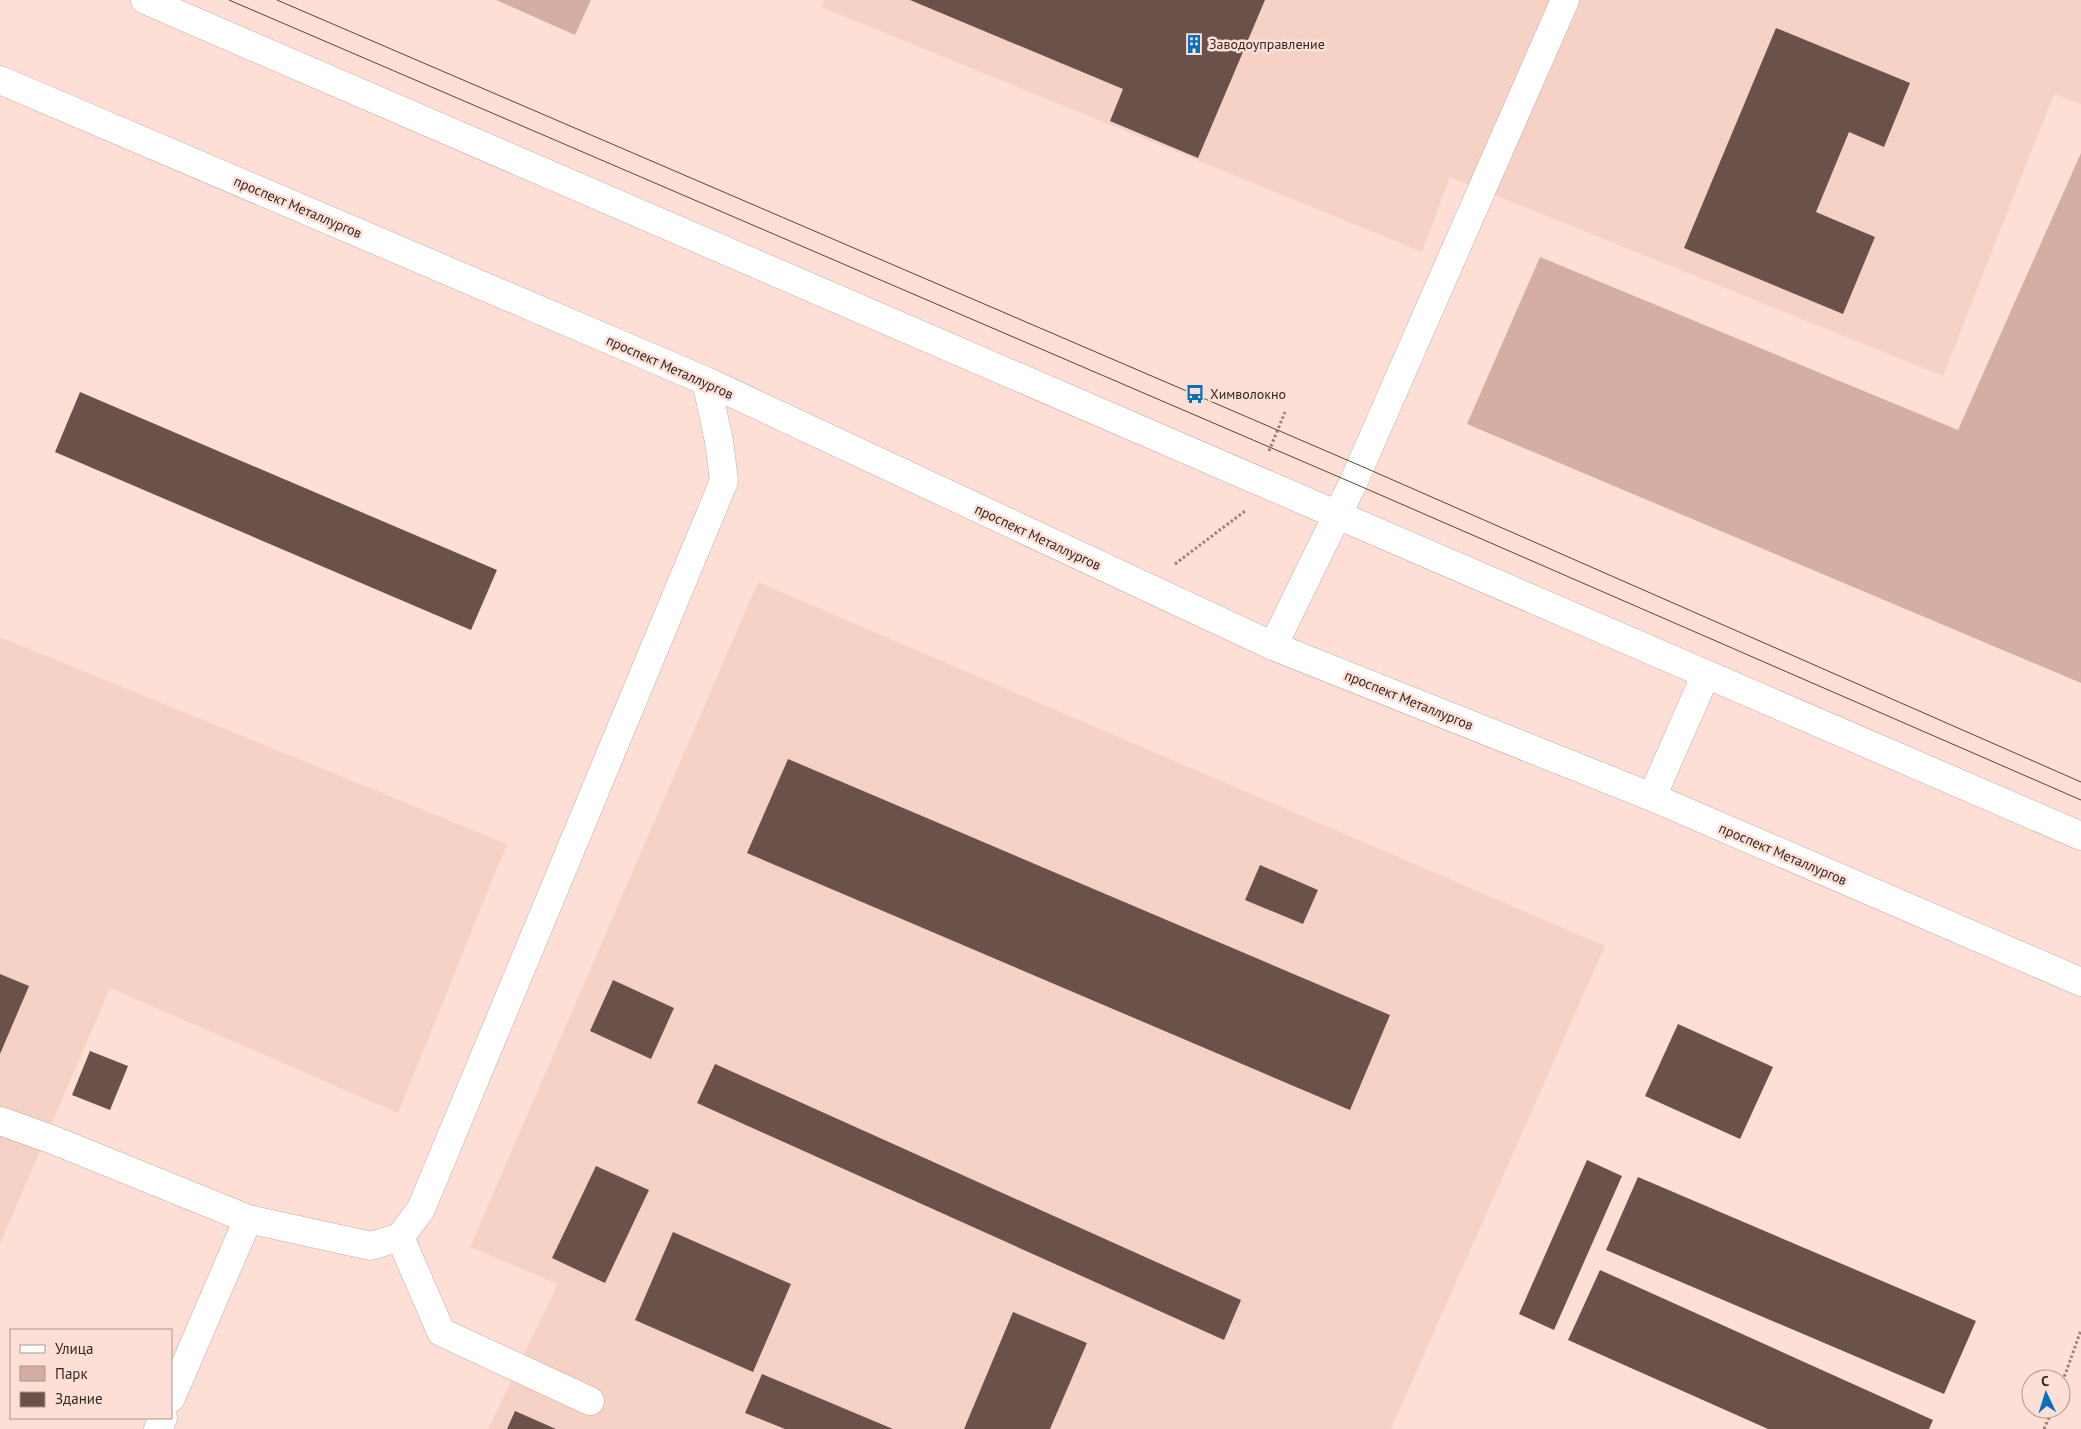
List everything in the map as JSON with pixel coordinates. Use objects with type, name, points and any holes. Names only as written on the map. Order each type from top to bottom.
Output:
[{"type":"street","points":[[145,0],[1336,516],[2081,836]]},
{"type":"street","points":[[1273,646],[1353,483],[1565,0]]},
{"type":"street","name":"проспект Металлургов","points":[[0,80],[706,381],[1273,646],[1652,797],[2081,982]]},
{"type":"street","points":[[0,1121],[51,1139],[248,1219],[372,1246],[400,1237],[421,1209],[724,481],[719,441],[706,381]]},
{"type":"street","points":[[1652,797],[1706,674]]},
{"type":"street","points":[[172,1396],[248,1219]]},
{"type":"street","points":[[400,1237],[441,1332],[590,1401]]},
{"type":"path","points":[[1268,455],[1285,412]]},
{"type":"path","points":[[1170,568],[1247,510]]},
{"type":"path","points":[[2067,1369],[2081,1330]]},
{"type":"shaded area","points":[[824,0],[2081,0],[2081,104],[2054,94],[1943,376],[1450,177],[1422,252],[821,7]]},
{"type":"shaded area","points":[[758,582],[1605,946],[1391,1429],[488,1429],[558,1284],[470,1247]]},
{"type":"shaded area","points":[[0,637],[507,844],[398,1113],[110,988],[0,1244]]},
{"type":"green space","points":[[496,0],[591,0],[575,35]]},
{"type":"green space","points":[[2081,153],[2081,683],[1467,424],[1540,257],[1958,430]]},
{"type":"building","points":[[910,0],[1265,0],[1198,158],[1110,121],[1123,89]]},
{"type":"building","points":[[1776,28],[1910,83],[1884,147],[1849,132],[1816,212],[1875,237],[1843,314],[1684,248]]},
{"type":"building","points":[[80,392],[497,570],[471,630],[55,452]]},
{"type":"building","points":[[788,759],[1390,1015],[1350,1110],[747,853]]},
{"type":"building","points":[[1260,865],[1318,890],[1303,924],[1245,900]]},
{"type":"building","points":[[0,974],[29,986],[0,1054]]},
{"type":"building","points":[[613,980],[674,1008],[651,1059],[590,1031]]},
{"type":"building","points":[[1678,1024],[1773,1067],[1740,1139],[1645,1096]]},
{"type":"building","points":[[90,1051],[128,1066],[110,1110],[72,1095]]},
{"type":"building","points":[[715,1064],[1241,1300],[1224,1340],[697,1103]]},
{"type":"building","points":[[1587,1160],[1622,1176],[1554,1330],[1519,1314]]},
{"type":"building","points":[[596,1166],[649,1190],[605,1283],[552,1258]]},
{"type":"building","points":[[1638,1177],[1976,1321],[1944,1394],[1606,1250]]},
{"type":"building","points":[[673,1232],[791,1284],[753,1372],[635,1320]]},
{"type":"building","points":[[1600,1270],[1933,1420],[1929,1429],[1768,1429],[1568,1340]]},
{"type":"building","points":[[1013,1312],[1087,1343],[1050,1429],[964,1429]]},
{"type":"building","points":[[762,1374],[893,1429],[785,1429],[745,1413]]},
{"type":"building","points":[[515,1411],[556,1429],[507,1429]]},
{"type":"tram line","points":[[229,0],[1353,483],[2081,800]]},
{"type":"tram line","points":[[277,0],[1361,466],[2081,782]]},
{"type":"place","name":"Заводоуправление","points":[[1194,44]]},
{"type":"place","name":"Химволокно","points":[[1195,394]]}]
